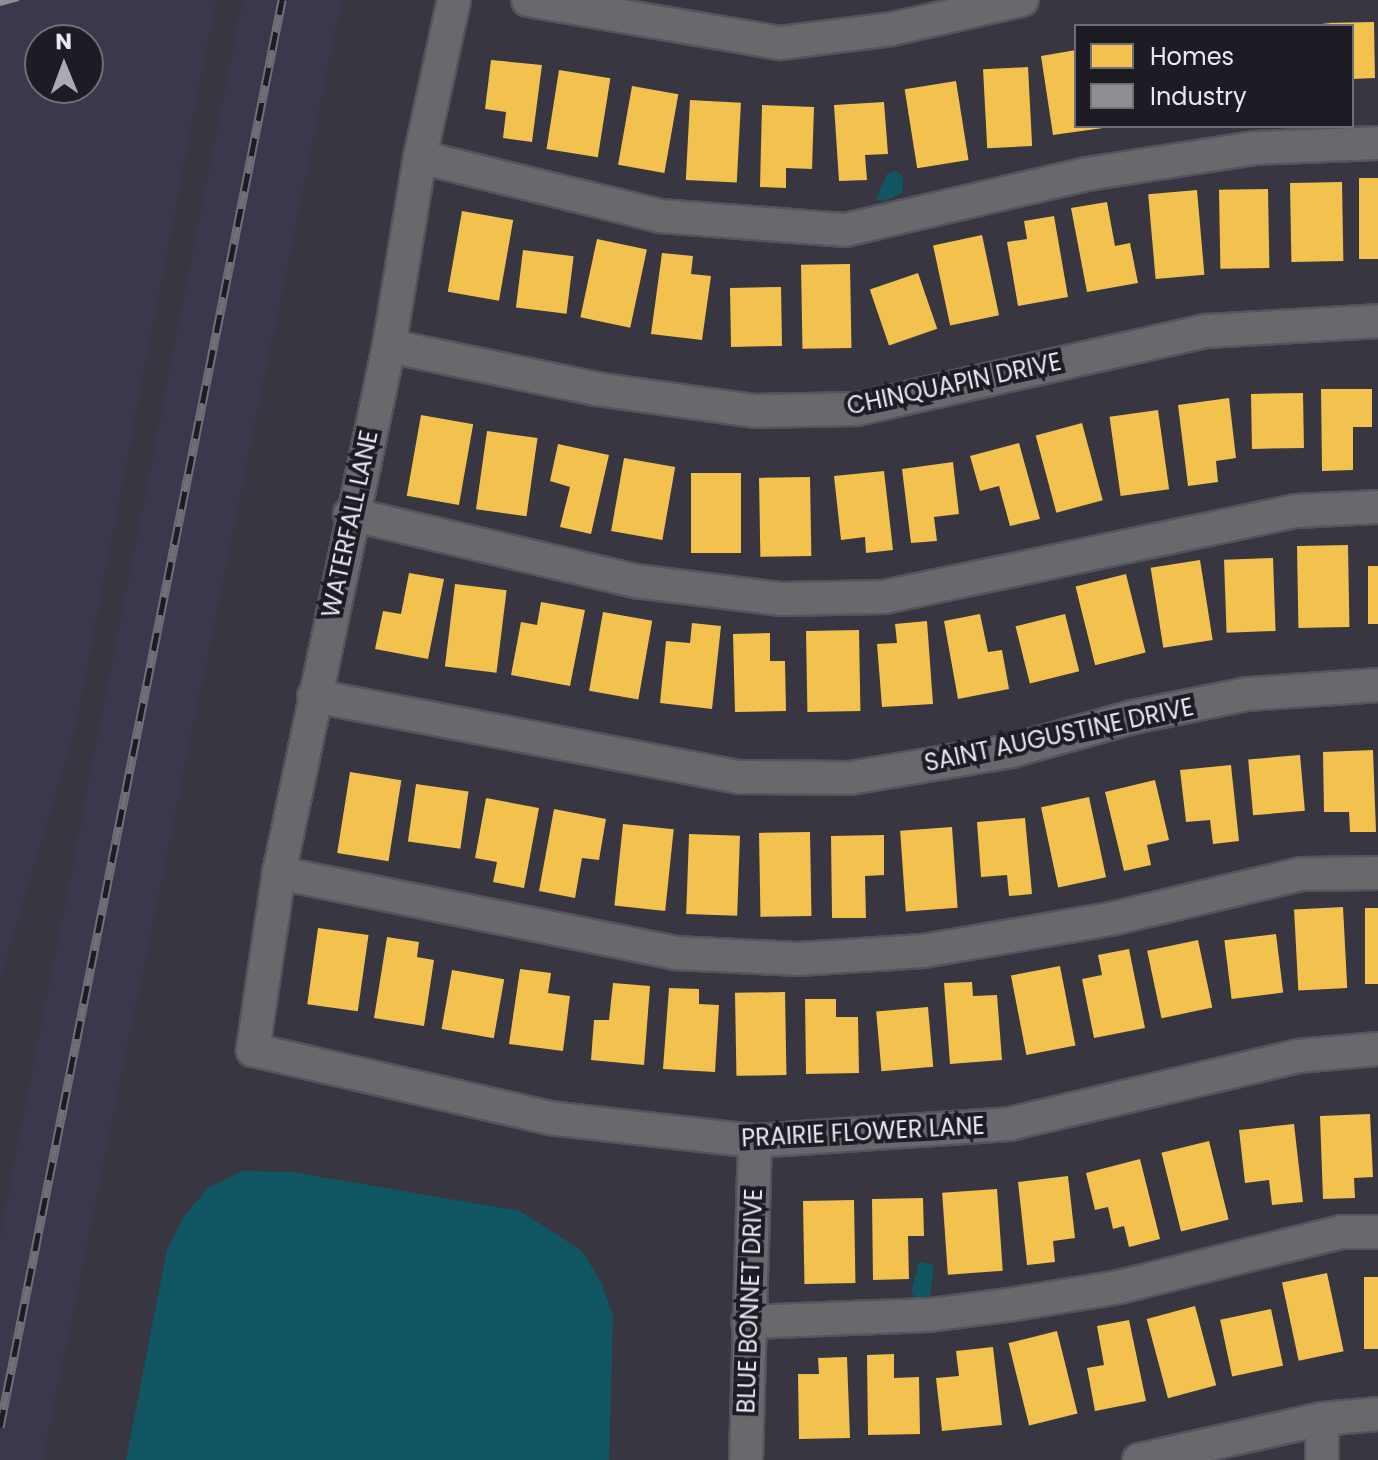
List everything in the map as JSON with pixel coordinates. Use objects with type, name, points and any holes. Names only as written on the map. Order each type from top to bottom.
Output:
[{"type":"street","name":"WATERFALL LANE","points":[[253,1050],[279,873],[350,514],[389,346],[420,157],[454,0]]},
{"type":"street","points":[[528,0],[780,43],[892,29],[1022,0]]},
{"type":"street","points":[[420,157],[660,216],[845,230],[1087,174],[1254,148],[1378,143]]},
{"type":"street","name":"CHINQUAPIN DRIVE","points":[[389,346],[596,389],[754,411],[842,409],[958,389],[1206,331],[1378,321]]},
{"type":"street","points":[[350,514],[635,581],[782,599],[884,597],[1296,511],[1378,507]]},
{"type":"street","name":"SAINT AUGUSTINE DRIVE","points":[[314,696],[558,747],[739,777],[850,778],[1011,751],[1133,717],[1247,694],[1378,685]]},
{"type":"street","points":[[279,873],[675,953],[799,959],[923,951],[1095,922],[1302,874],[1378,873]]},
{"type":"street","name":"PRAIRIE FLOWER LANE","points":[[253,1050],[549,1118],[755,1141],[1009,1124],[1268,1062],[1378,1049]]},
{"type":"street","name":"BLUE BONNET DRIVE","points":[[746,1460],[755,1141]]},
{"type":"street","points":[[748,1322],[929,1315],[1008,1305],[1119,1287],[1341,1232],[1378,1232]]},
{"type":"street","points":[[1139,1460],[1322,1419],[1378,1414]]},
{"type":"street","points":[[1322,1419],[1322,1460]]},
{"type":"shaded area","points":[[0,0],[216,0],[75,730],[0,980]]},
{"type":"shaded area","points":[[242,0],[342,0],[43,1460],[0,1460],[0,1235]]},
{"type":"water","points":[[896,171],[903,176],[902,193],[885,201],[876,200],[887,174]]},
{"type":"water","points":[[242,1171],[292,1172],[520,1211],[582,1251],[601,1282],[613,1316],[609,1460],[126,1460],[167,1250],[185,1215],[208,1188]]},
{"type":"water","points":[[919,1262],[934,1265],[930,1296],[920,1300],[911,1293]]},
{"type":"building: Homes","points":[[1374,22],[1375,78],[1354,79],[1354,24],[1321,23]]},
{"type":"building: Homes","points":[[1074,50],[1074,128],[1103,128],[1053,135],[1041,56]]},
{"type":"building: Homes","points":[[491,60],[542,65],[532,142],[503,138],[506,112],[485,109]]},
{"type":"building: Homes","points":[[1028,67],[1032,146],[987,148],[983,69]]},
{"type":"building: Homes","points":[[559,70],[610,78],[598,157],[546,149]]},
{"type":"building: Homes","points":[[956,81],[969,160],[917,168],[905,89]]},
{"type":"building: Homes","points":[[632,86],[678,94],[664,173],[618,165]]},
{"type":"building: Homes","points":[[690,100],[741,103],[737,183],[686,180]]},
{"type":"building: Homes","points":[[884,102],[888,154],[865,155],[867,180],[839,181],[834,105]]},
{"type":"building: Homes","points":[[762,105],[814,107],[812,169],[786,168],[786,188],[760,187]]},
{"type":"building: Homes","points":[[1359,178],[1378,178],[1378,259],[1359,259]]},
{"type":"building: Homes","points":[[1342,182],[1343,261],[1291,262],[1290,183]]},
{"type":"building: Homes","points":[[1268,189],[1269,268],[1220,269],[1219,190]]},
{"type":"building: Homes","points":[[1197,190],[1204,275],[1156,279],[1148,194]]},
{"type":"building: Homes","points":[[1107,202],[1115,246],[1130,243],[1138,283],[1087,292],[1071,208]]},
{"type":"building: Homes","points":[[462,211],[513,220],[499,301],[448,292]]},
{"type":"building: Homes","points":[[1054,216],[1068,297],[1018,306],[1007,242],[1027,239],[1024,221]]},
{"type":"building: Homes","points":[[982,235],[999,315],[950,326],[933,245]]},
{"type":"building: Homes","points":[[597,239],[647,250],[630,328],[580,317]]},
{"type":"building: Homes","points":[[523,250],[574,256],[567,314],[516,308]]},
{"type":"building: Homes","points":[[662,253],[693,256],[691,274],[711,276],[702,340],[651,334]]},
{"type":"building: Homes","points":[[850,264],[851,348],[802,349],[801,265]]},
{"type":"building: Homes","points":[[918,273],[937,329],[889,345],[870,290]]},
{"type":"building: Homes","points":[[781,287],[782,346],[731,347],[730,288]]},
{"type":"building: Homes","points":[[1321,389],[1372,389],[1372,427],[1353,427],[1353,470],[1322,471]]},
{"type":"building: Homes","points":[[1303,393],[1304,448],[1252,449],[1251,394]]},
{"type":"building: Homes","points":[[1229,398],[1236,458],[1216,461],[1218,482],[1188,486],[1178,405]]},
{"type":"building: Homes","points":[[1158,410],[1169,489],[1121,496],[1109,417]]},
{"type":"building: Homes","points":[[421,415],[473,424],[459,505],[407,496]]},
{"type":"building: Homes","points":[[1082,423],[1103,500],[1056,513],[1036,435]]},
{"type":"building: Homes","points":[[487,431],[538,438],[527,516],[476,509]]},
{"type":"building: Homes","points":[[1019,443],[1040,519],[1010,526],[999,486],[980,491],[970,456]]},
{"type":"building: Homes","points":[[558,444],[609,455],[591,534],[560,527],[570,487],[550,481]]},
{"type":"building: Homes","points":[[624,458],[675,467],[662,540],[611,531]]},
{"type":"building: Homes","points":[[953,462],[959,514],[934,517],[937,541],[911,543],[902,469]]},
{"type":"building: Homes","points":[[884,471],[893,550],[866,553],[865,537],[841,540],[834,476]]},
{"type":"building: Homes","points":[[691,473],[741,473],[741,553],[691,553]]},
{"type":"building: Homes","points":[[810,477],[811,556],[760,557],[759,478]]},
{"type":"building: Homes","points":[[1348,545],[1349,627],[1298,628],[1297,546]]},
{"type":"building: Homes","points":[[1273,558],[1276,631],[1227,633],[1224,560]]},
{"type":"building: Homes","points":[[1200,560],[1213,640],[1163,648],[1151,568]]},
{"type":"building: Homes","points":[[1368,566],[1378,566],[1378,624],[1368,624]]},
{"type":"building: Homes","points":[[409,573],[444,579],[428,659],[375,649],[383,611],[401,614]]},
{"type":"building: Homes","points":[[1126,574],[1146,653],[1095,665],[1076,587]]},
{"type":"building: Homes","points":[[455,584],[507,590],[496,673],[445,666]]},
{"type":"building: Homes","points":[[541,602],[585,610],[570,686],[511,675],[521,622],[537,625]]},
{"type":"building: Homes","points":[[603,612],[652,621],[638,699],[589,691]]},
{"type":"building: Homes","points":[[980,614],[988,652],[1002,650],[1009,689],[958,699],[944,621]]},
{"type":"building: Homes","points":[[1065,614],[1079,671],[1030,684],[1016,626]]},
{"type":"building: Homes","points":[[927,621],[933,704],[882,707],[877,644],[897,643],[895,624]]},
{"type":"building: Homes","points":[[692,623],[721,626],[712,709],[660,703],[666,641],[690,643]]},
{"type":"building: Homes","points":[[859,630],[860,711],[807,712],[806,631]]},
{"type":"building: Homes","points":[[770,633],[770,661],[785,661],[786,711],[735,712],[733,634]]},
{"type":"building: Homes","points":[[1373,750],[1376,832],[1350,832],[1349,812],[1324,812],[1323,752]]},
{"type":"building: Homes","points":[[1300,755],[1305,811],[1253,815],[1248,760]]},
{"type":"building: Homes","points":[[1231,765],[1239,841],[1213,844],[1210,820],[1186,822],[1180,770]]},
{"type":"building: Homes","points":[[350,772],[401,780],[389,861],[337,853]]},
{"type":"building: Homes","points":[[1155,780],[1169,840],[1147,845],[1151,865],[1124,871],[1105,792]]},
{"type":"building: Homes","points":[[416,784],[468,791],[460,849],[408,841]]},
{"type":"building: Homes","points":[[1089,797],[1106,877],[1058,887],[1041,807]]},
{"type":"building: Homes","points":[[486,798],[539,808],[524,888],[493,882],[497,862],[475,858]]},
{"type":"building: Homes","points":[[554,809],[606,819],[599,860],[582,858],[575,898],[539,891]]},
{"type":"building: Homes","points":[[1025,818],[1032,894],[1009,896],[1007,875],[981,877],[977,822]]},
{"type":"building: Homes","points":[[623,824],[674,829],[665,911],[614,906]]},
{"type":"building: Homes","points":[[952,827],[958,908],[906,911],[900,831]]},
{"type":"building: Homes","points":[[810,832],[811,916],[760,917],[759,833]]},
{"type":"building: Homes","points":[[689,834],[740,836],[737,916],[686,914]]},
{"type":"building: Homes","points":[[884,835],[884,875],[865,876],[866,918],[832,918],[831,836]]},
{"type":"building: Homes","points":[[1343,907],[1347,988],[1298,990],[1294,910]]},
{"type":"building: Homes","points":[[1365,908],[1378,908],[1378,984],[1365,984]]},
{"type":"building: Homes","points":[[318,928],[369,935],[358,1011],[307,1004]]},
{"type":"building: Homes","points":[[1276,934],[1283,993],[1232,999],[1224,940]]},
{"type":"building: Homes","points":[[387,937],[419,942],[417,957],[434,960],[424,1026],[374,1018]]},
{"type":"building: Homes","points":[[1198,940],[1212,1007],[1161,1018],[1147,951]]},
{"type":"building: Homes","points":[[1129,949],[1145,1028],[1094,1038],[1082,979],[1102,975],[1098,955]]},
{"type":"building: Homes","points":[[1060,966],[1075,1046],[1026,1055],[1011,976]]},
{"type":"building: Homes","points":[[520,969],[551,973],[548,993],[570,996],[563,1051],[509,1044]]},
{"type":"building: Homes","points":[[452,970],[504,979],[494,1038],[442,1029]]},
{"type":"building: Homes","points":[[972,982],[973,996],[997,995],[1002,1060],[950,1064],[944,983]]},
{"type":"building: Homes","points":[[613,983],[650,986],[644,1065],[591,1060],[594,1020],[609,1020]]},
{"type":"building: Homes","points":[[669,988],[699,989],[699,1004],[719,1005],[715,1072],[663,1069]]},
{"type":"building: Homes","points":[[785,992],[786,1075],[736,1076],[735,993]]},
{"type":"building: Homes","points":[[805,999],[836,999],[836,1017],[858,1017],[859,1073],[806,1074]]},
{"type":"building: Homes","points":[[928,1007],[933,1067],[881,1071],[876,1012]]},
{"type":"building: Homes","points":[[1370,1114],[1373,1177],[1354,1178],[1355,1198],[1323,1199],[1320,1116]]},
{"type":"building: Homes","points":[[1294,1124],[1303,1202],[1272,1205],[1269,1180],[1245,1183],[1239,1130]]},
{"type":"building: Homes","points":[[1209,1141],[1229,1220],[1181,1231],[1161,1153]]},
{"type":"building: Homes","points":[[1140,1159],[1160,1239],[1129,1247],[1124,1226],[1113,1229],[1108,1207],[1095,1210],[1086,1173]]},
{"type":"building: Homes","points":[[1068,1176],[1075,1238],[1053,1241],[1055,1262],[1027,1265],[1018,1182]]},
{"type":"building: Homes","points":[[997,1189],[1003,1271],[948,1275],[942,1193]]},
{"type":"building: Homes","points":[[923,1198],[924,1236],[908,1236],[909,1279],[873,1280],[872,1199]]},
{"type":"building: Homes","points":[[854,1200],[855,1283],[804,1284],[803,1201]]},
{"type":"building: Homes","points":[[1327,1273],[1344,1351],[1299,1361],[1282,1283]]},
{"type":"building: Homes","points":[[1364,1277],[1378,1277],[1378,1349],[1364,1349]]},
{"type":"building: Homes","points":[[1195,1306],[1216,1385],[1168,1398],[1147,1319]]},
{"type":"building: Homes","points":[[1271,1309],[1283,1366],[1232,1377],[1220,1320]]},
{"type":"building: Homes","points":[[1129,1320],[1146,1401],[1095,1411],[1087,1368],[1104,1365],[1097,1326]]},
{"type":"building: Homes","points":[[1057,1331],[1078,1413],[1029,1426],[1008,1343]]},
{"type":"building: Homes","points":[[993,1347],[1002,1425],[942,1431],[936,1378],[959,1376],[956,1351]]},
{"type":"building: Homes","points":[[894,1354],[894,1378],[919,1377],[920,1434],[868,1435],[867,1355]]},
{"type":"building: Homes","points":[[847,1357],[850,1438],[799,1439],[798,1374],[819,1374],[818,1358]]},
{"type":"building: Industry","points":[[0,0],[19,0],[19,1],[0,6]]},
{"type":"railway","points":[[0,1427],[282,0]]}]
